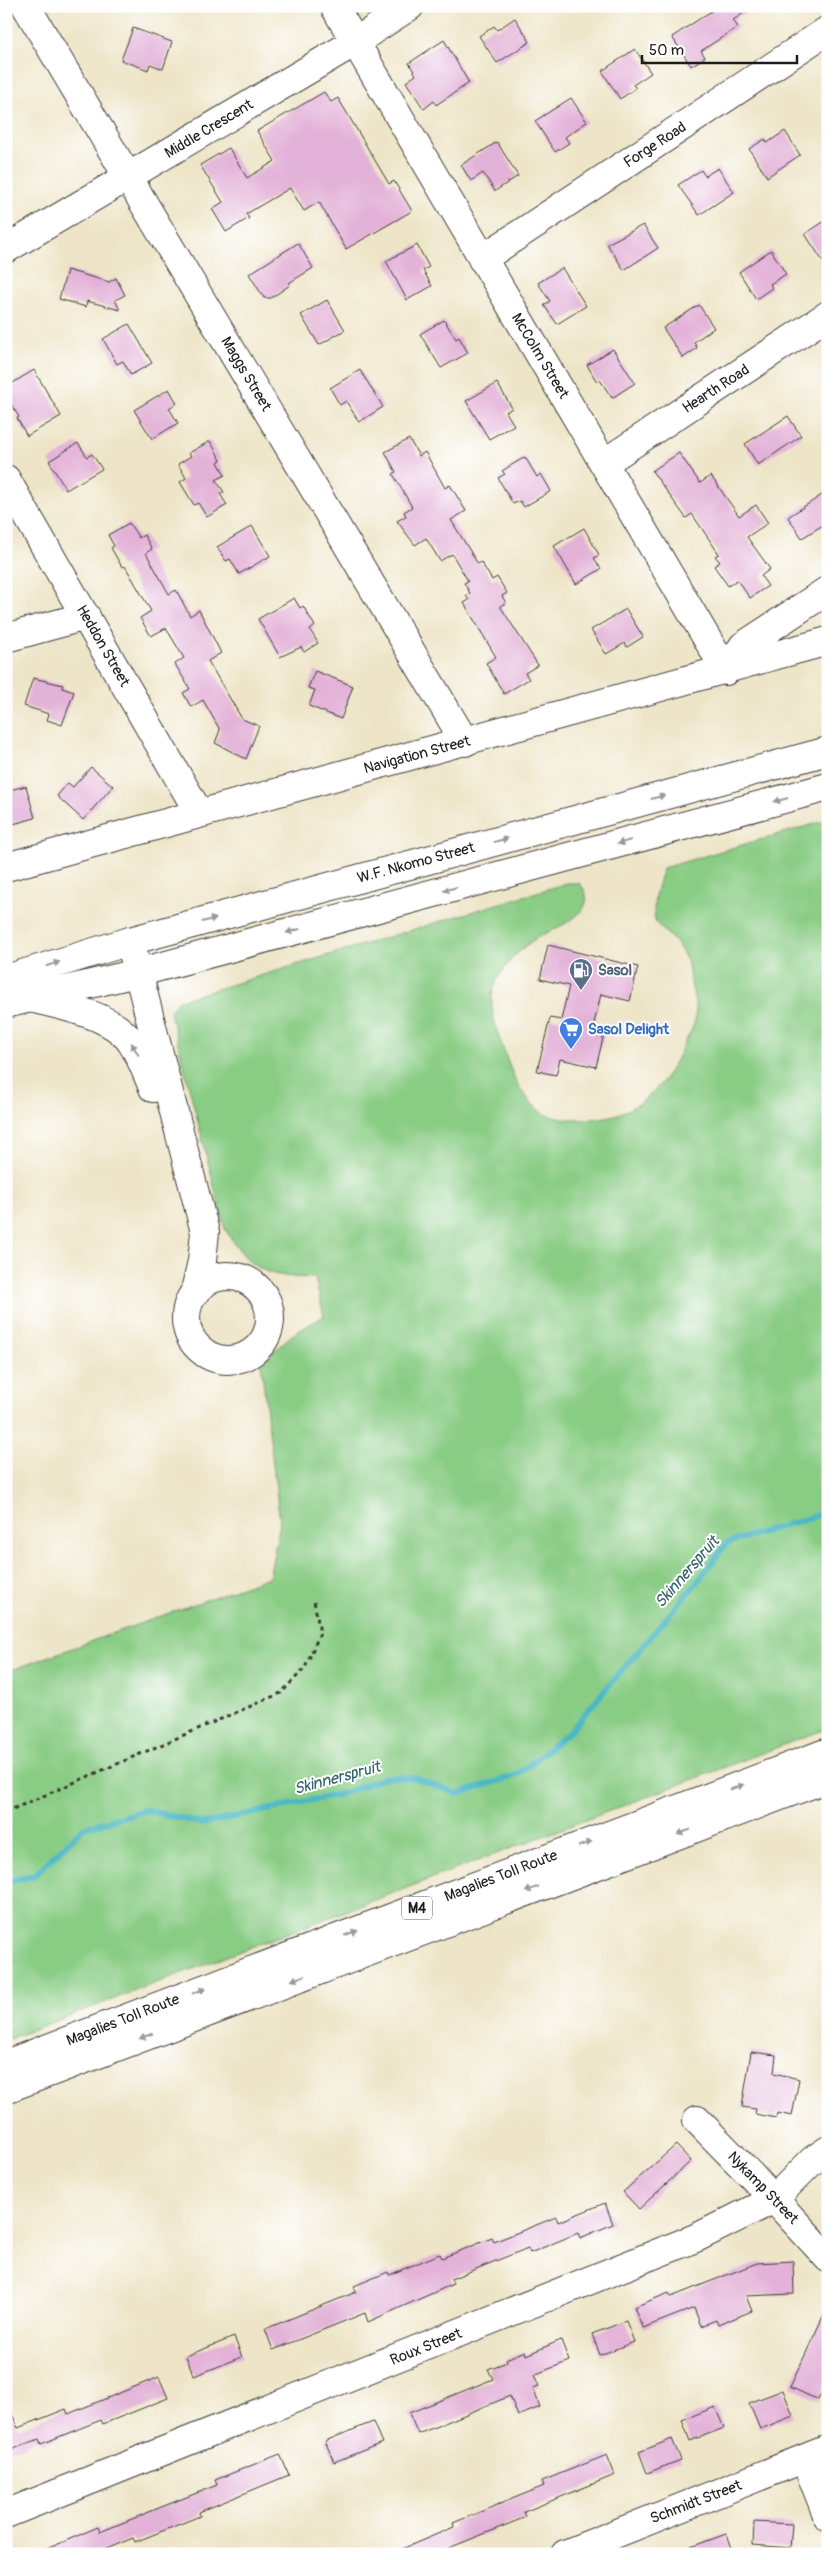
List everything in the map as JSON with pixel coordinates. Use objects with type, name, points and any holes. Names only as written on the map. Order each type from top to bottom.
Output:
[{"type":"main road","name":"Maggs Street","points":[[26,6],[465,742]]},
{"type":"main road","name":"McColm Street","points":[[334,6],[726,671]]},
{"type":"main road","name":"Middle Crescent","points":[[6,249],[355,42],[410,6]]},
{"type":"main road","name":"Forge Road","points":[[482,259],[828,30]]},
{"type":"main road","name":"Hearth Road","points":[[604,463],[828,315]]},
{"type":"main road","name":"Heddon Street","points":[[6,479],[199,813]]},
{"type":"main road","points":[[726,671],[743,646],[828,590]]},
{"type":"main road","points":[[6,638],[86,616]]},
{"type":"main road","name":"Navigation Street","points":[[6,867],[726,671],[828,641]]},
{"type":"main road","name":"W.F. Nkomo Street","points":[[6,979],[130,941],[828,751]]},
{"type":"main road","points":[[18,1001],[137,972],[828,787]]},
{"type":"main road","points":[[130,941],[204,1232],[202,1261],[195,1291]]},
{"type":"main road","points":[[18,1001],[83,1012],[115,1028],[130,1040],[141,1058],[194,1191]]},
{"type":"main road","points":[[204,1232],[239,1278]]},
{"type":"main road","points":[[218,1277],[239,1278],[247,1280],[259,1289],[267,1301],[271,1315],[269,1330],[262,1344],[252,1354],[238,1360],[225,1361],[212,1358],[200,1351],[186,1329],[185,1316],[188,1302],[195,1291],[206,1282],[218,1277]]},
{"type":"main road","name":"Magalies Toll Route","points":[[6,2064],[828,1752]]},
{"type":"main road","name":"Magalies Toll Route","points":[[6,2089],[828,1778]]},
{"type":"main road","name":"Nykamp Street","points":[[698,2120],[828,2258]]},
{"type":"main road","name":"Roux Street","points":[[6,2514],[698,2237],[774,2199],[813,2160],[828,2150]]},
{"type":"main road","points":[[816,2454],[828,2517]]},
{"type":"main road","name":"Schmidt Street","points":[[565,2554],[816,2454]]},
{"type":"path","points":[[6,1812],[281,1693],[305,1668],[320,1633],[314,1600]]},
{"type":"green space","points":[[828,820],[828,1728],[6,2040],[6,1672],[269,1577],[280,1523],[261,1363],[292,1335],[324,1316],[315,1278],[284,1276],[261,1269],[243,1254],[225,1229],[170,1012],[177,1001],[567,883],[579,883],[586,893],[586,902],[582,911],[564,924],[535,939],[511,960],[501,973],[494,987],[492,1009],[497,1032],[513,1074],[524,1094],[540,1111],[563,1119],[598,1118],[614,1115],[643,1101],[654,1091],[674,1064],[695,1020],[696,1011],[686,960],[676,943],[656,923],[654,902],[663,868]]},
{"type":"building","points":[[719,6],[755,6],[733,20],[738,27],[701,51],[705,57],[691,66],[672,37]]},
{"type":"building","points":[[515,18],[530,42],[497,63],[479,36],[494,26],[497,30]]},
{"type":"building","points":[[133,28],[172,42],[163,69],[150,64],[148,70],[121,60]]},
{"type":"building","points":[[444,40],[469,83],[436,105],[434,101],[424,109],[406,82],[416,75],[409,63]]},
{"type":"building","points":[[635,49],[651,73],[633,85],[636,88],[620,99],[602,71]]},
{"type":"building","points":[[324,92],[331,102],[338,98],[389,184],[394,181],[412,211],[346,249],[319,202],[304,211],[290,188],[246,214],[249,218],[226,232],[212,209],[223,202],[200,165],[229,148],[247,178],[275,161],[257,131]]},
{"type":"building","points":[[571,98],[587,122],[565,137],[569,143],[555,152],[535,121]]},
{"type":"building","points":[[785,131],[800,155],[767,177],[749,149],[765,139],[767,143]]},
{"type":"building","points":[[497,142],[518,176],[495,191],[483,173],[471,181],[461,165]]},
{"type":"building","points":[[718,168],[734,192],[699,215],[678,185],[701,170],[705,176]]},
{"type":"building","points":[[828,219],[828,269],[805,234]]},
{"type":"building","points":[[643,225],[658,248],[624,270],[607,244]]},
{"type":"building","points":[[298,243],[313,268],[289,283],[290,285],[271,298],[264,298],[249,274]]},
{"type":"building","points":[[417,245],[429,267],[423,270],[432,286],[407,300],[386,261]]},
{"type":"building","points":[[771,250],[786,274],[770,284],[772,288],[756,299],[739,272]]},
{"type":"building","points":[[562,268],[586,306],[557,324],[544,305],[550,301],[538,283]]},
{"type":"building","points":[[67,270],[109,282],[116,278],[125,295],[115,300],[120,310],[87,301],[86,307],[59,299]]},
{"type":"building","points":[[327,300],[345,330],[319,345],[301,315]]},
{"type":"building","points":[[699,305],[714,328],[694,342],[697,348],[683,358],[663,328]]},
{"type":"building","points":[[444,320],[456,339],[459,337],[468,353],[441,368],[420,334]]},
{"type":"building","points":[[129,324],[152,363],[131,375],[123,361],[117,364],[103,339]]},
{"type":"building","points":[[613,349],[635,383],[612,398],[600,380],[597,382],[587,365]]},
{"type":"building","points":[[34,370],[61,416],[27,436],[17,418],[19,417],[6,396],[6,387]]},
{"type":"building","points":[[360,370],[383,407],[359,422],[346,401],[340,405],[330,388]]},
{"type":"building","points":[[497,383],[512,408],[506,412],[514,425],[489,439],[466,401]]},
{"type":"building","points":[[169,389],[177,403],[169,408],[178,423],[152,439],[134,410]]},
{"type":"building","points":[[788,416],[801,436],[758,465],[745,444]]},
{"type":"building","points":[[409,439],[419,456],[425,452],[445,488],[450,485],[466,511],[451,520],[478,564],[481,562],[492,580],[497,577],[507,593],[502,596],[506,603],[500,606],[538,665],[525,673],[529,679],[504,694],[486,663],[496,657],[464,603],[469,600],[466,596],[470,593],[464,583],[468,581],[452,554],[440,561],[426,538],[415,545],[397,521],[406,516],[404,512],[412,507],[393,474],[396,472],[385,452]]},
{"type":"building","points":[[210,441],[221,460],[218,462],[225,475],[216,480],[224,492],[220,494],[227,505],[207,517],[198,503],[194,505],[180,482],[186,478],[178,464],[191,456],[189,453]]},
{"type":"building","points":[[78,443],[87,457],[92,454],[102,469],[66,490],[49,461]]},
{"type":"building","points":[[679,453],[700,483],[711,476],[739,516],[756,505],[768,523],[747,537],[770,569],[761,576],[768,586],[750,598],[737,580],[728,586],[714,566],[720,562],[715,556],[719,554],[692,514],[686,518],[652,471]]},
{"type":"building","points":[[525,457],[537,477],[541,474],[551,491],[524,507],[520,501],[513,504],[498,478],[505,474],[502,471]]},
{"type":"building","points":[[828,491],[828,522],[802,538],[788,517]]},
{"type":"building","points":[[129,523],[139,538],[144,535],[152,549],[146,553],[169,594],[176,590],[190,616],[199,610],[221,653],[208,661],[242,719],[259,726],[246,759],[215,743],[220,730],[203,700],[191,707],[183,693],[190,689],[175,664],[184,658],[166,628],[151,636],[140,618],[151,611],[125,566],[122,567],[111,548],[114,546],[108,535]]},
{"type":"building","points":[[252,526],[270,556],[239,574],[230,559],[226,561],[217,547]]},
{"type":"building","points":[[584,528],[599,555],[594,558],[601,569],[576,584],[554,546]]},
{"type":"building","points":[[294,598],[300,608],[303,606],[315,626],[310,630],[318,643],[304,652],[301,647],[280,657],[258,619]]},
{"type":"building","points":[[626,609],[643,637],[627,647],[625,643],[606,654],[591,630]]},
{"type":"building","points":[[315,671],[353,686],[341,719],[309,706],[315,690],[308,688]]},
{"type":"building","points":[[33,678],[63,685],[62,688],[74,692],[62,725],[47,720],[49,714],[24,706]]},
{"type":"building","points":[[91,767],[113,786],[83,820],[57,796],[68,783],[73,787]]},
{"type":"building","points":[[26,786],[35,818],[6,826],[6,791]]},
{"type":"building","points":[[548,945],[638,967],[630,1001],[601,994],[593,1028],[605,1030],[596,1067],[560,1059],[556,1075],[537,1071],[550,1018],[561,1020],[569,986],[540,979]]},
{"type":"building","points":[[751,2052],[776,2055],[774,2073],[799,2079],[792,2116],[777,2113],[776,2118],[755,2114],[756,2109],[742,2107]]},
{"type":"building","points":[[676,2145],[691,2161],[639,2209],[623,2192]]},
{"type":"building","points":[[605,2203],[613,2224],[580,2238],[578,2233],[530,2253],[528,2248],[451,2279],[453,2284],[368,2322],[365,2313],[273,2350],[265,2329],[356,2292],[354,2286],[388,2272],[389,2275],[440,2254],[442,2258],[492,2238],[494,2242],[556,2217],[558,2222]]},
{"type":"building","points":[[793,2261],[794,2294],[746,2296],[752,2311],[718,2325],[716,2320],[701,2326],[694,2308],[643,2328],[634,2307],[669,2293],[671,2297],[757,2263]]},
{"type":"building","points":[[828,2306],[828,2379],[818,2400],[790,2387]]},
{"type":"building","points":[[626,2321],[634,2342],[600,2355],[592,2334]]},
{"type":"building","points":[[234,2337],[242,2357],[194,2376],[186,2356]]},
{"type":"building","points":[[561,2340],[569,2361],[534,2375],[539,2386],[533,2388],[540,2407],[518,2416],[510,2396],[418,2434],[409,2413],[493,2379],[488,2369],[507,2362],[506,2359],[525,2351],[526,2355]]},
{"type":"building","points":[[159,2377],[168,2398],[103,2424],[101,2420],[41,2444],[39,2439],[6,2452],[6,2400],[18,2428],[66,2409],[68,2414]]},
{"type":"building","points":[[783,2390],[793,2416],[760,2429],[749,2403]]},
{"type":"building","points":[[715,2407],[724,2428],[690,2441],[682,2420]]},
{"type":"building","points":[[373,2422],[382,2443],[334,2462],[325,2441]]},
{"type":"building","points":[[672,2439],[681,2460],[647,2473],[639,2452]]},
{"type":"building","points":[[280,2454],[289,2475],[199,2512],[200,2516],[135,2542],[133,2538],[94,2554],[35,2554],[98,2527],[100,2532],[217,2485],[215,2480]]},
{"type":"building","points":[[607,2455],[615,2475],[524,2512],[526,2517],[434,2554],[390,2554],[454,2527],[453,2523],[544,2486],[542,2481]]},
{"type":"building","points":[[754,2522],[792,2524],[790,2548],[753,2545]]},
{"type":"building","points":[[726,2534],[733,2554],[677,2554],[677,2552]]},
{"type":"waterway","name":"Skinnerspruit","points":[[6,1882],[34,1875],[83,1828],[146,1810],[203,1824],[340,1794],[387,1777],[415,1778],[458,1794],[517,1775],[571,1730],[693,1587],[727,1543],[828,1512]]},
{"type":"place","name":"Sasol","points":[[581,991]]},
{"type":"place","name":"Sasol Delight","points":[[571,1050]]}]
